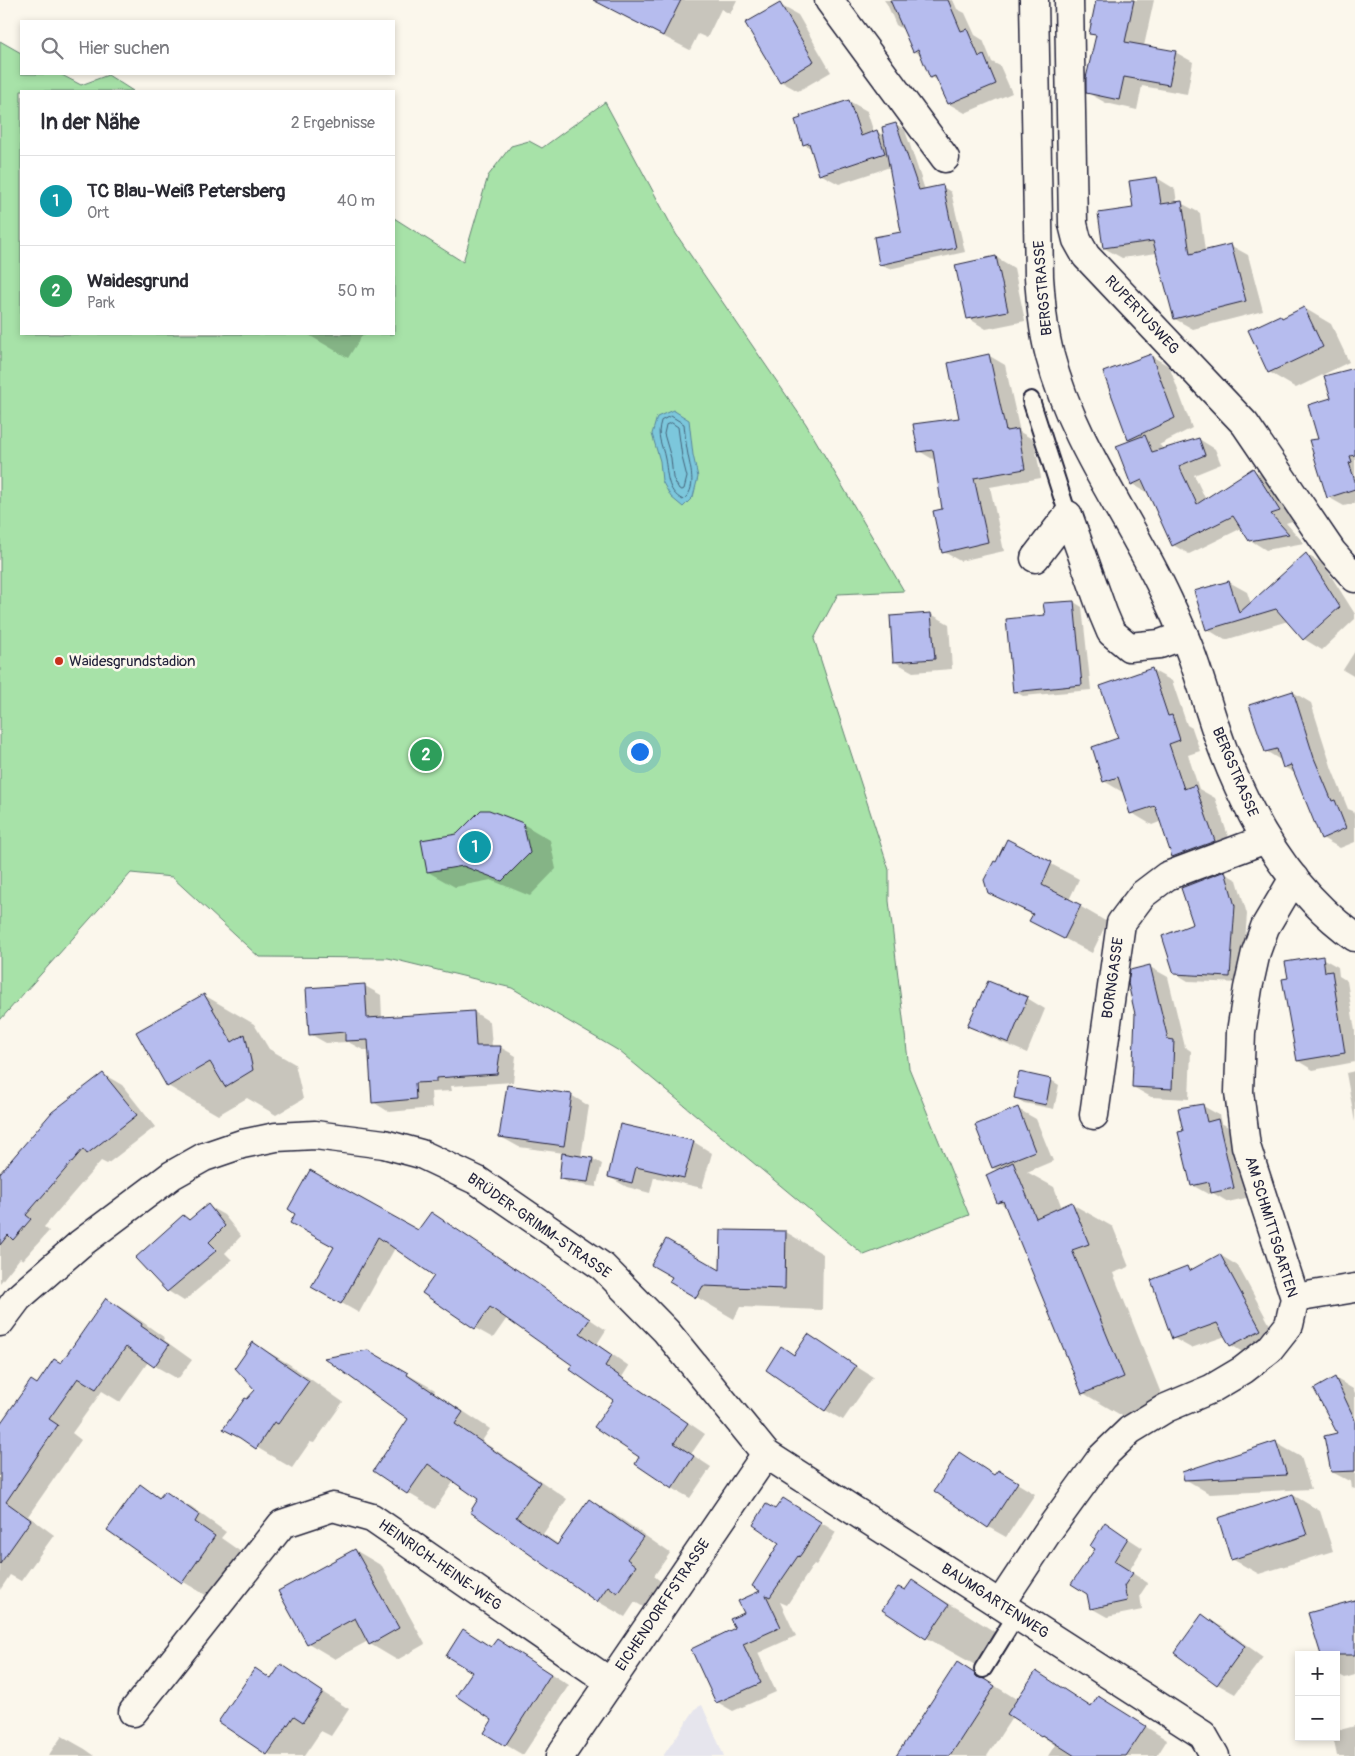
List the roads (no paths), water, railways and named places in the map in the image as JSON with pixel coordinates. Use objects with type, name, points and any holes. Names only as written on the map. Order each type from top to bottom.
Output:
[{"type":"street","points":[[829,0],[945,158]]},
{"type":"street","name":"BERGSTRASSE","points":[[1034,0],[1039,277],[1042,317],[1050,356],[1067,408],[1091,460],[1162,589],[1184,635],[1223,751],[1242,796],[1266,839],[1294,878],[1334,922],[1355,937]]},
{"type":"street","name":"RUPERTUSWEG","points":[[1069,0],[1073,224],[1077,240],[1086,256],[1246,424],[1332,552],[1355,578]]},
{"type":"street","points":[[1068,514],[1102,613],[1111,632],[1129,647],[1160,644],[1184,635]]},
{"type":"street","points":[[1036,558],[1068,514]]},
{"type":"street","name":"BORNGASSE","points":[[1094,1115],[1121,923],[1142,895],[1167,876],[1266,839]]},
{"type":"street","name":"AM SCHMITTSGARTEN","points":[[1008,1609],[1049,1530],[1102,1457],[1130,1430],[1166,1408],[1211,1389],[1243,1370],[1270,1349],[1289,1325],[1296,1298],[1246,1146],[1239,1092],[1241,1032],[1256,952],[1265,928],[1294,878]]},
{"type":"street","name":"BRÜDER-GRIMM-STRASSE","points":[[0,1322],[18,1298],[80,1244],[172,1175],[204,1157],[242,1144],[276,1137],[314,1135],[384,1144],[421,1154],[478,1181],[603,1267],[666,1331],[766,1454]]},
{"type":"street","points":[[1296,1298],[1355,1288]]},
{"type":"street","name":"BAUMGARTENWEG","points":[[766,1454],[1203,1735],[1215,1756]]},
{"type":"street","name":"EICHENDORFFSTRASSE","points":[[560,1756],[766,1454]]},
{"type":"street","name":"HEINRICH-HEINE-WEG","points":[[133,1712],[282,1524],[333,1507],[372,1518],[610,1682]]},
{"type":"lane","points":[[1031,400],[1068,514]]},
{"type":"lane","points":[[983,1669],[1008,1609]]},
{"type":"water","points":[[673,410],[689,420],[693,455],[698,477],[693,497],[683,507],[671,497],[662,481],[660,461],[652,434],[657,417]]},
{"type":"place","name":"Waidesgrundstadion","points":[[59,661]]},
{"type":"place","name":"Waidesgrund","points":[[426,755]]},
{"type":"place","name":"TC Blau-Weiß Petersberg","points":[[475,847]]}]
